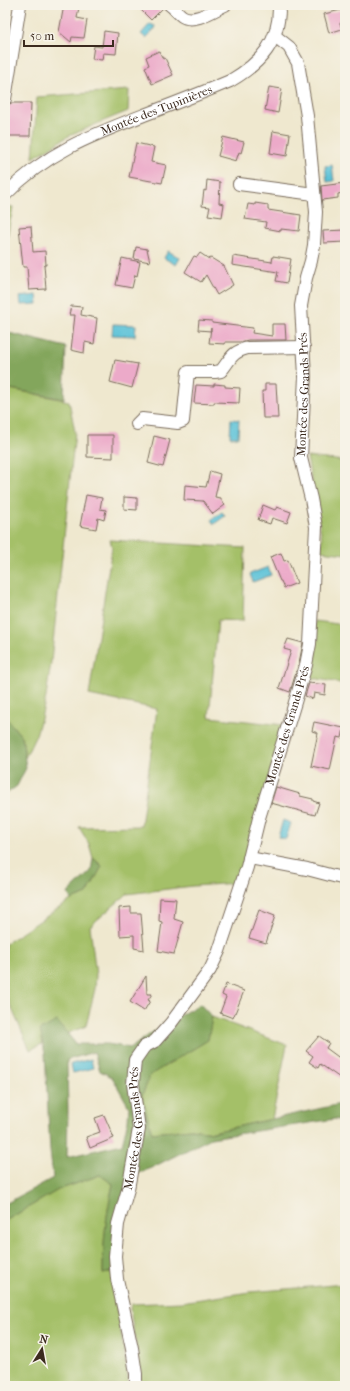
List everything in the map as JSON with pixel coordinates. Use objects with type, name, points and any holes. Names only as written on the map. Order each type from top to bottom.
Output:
[{"type":"street","points":[[5,99],[20,5]]},
{"type":"street","points":[[170,5],[182,16],[188,19],[195,18],[226,5]]},
{"type":"street","name":"Montée des Tupinières","points":[[5,195],[38,166],[74,144],[119,124],[230,82],[254,65],[275,36],[280,15],[279,5]]},
{"type":"street","name":"Montée des Grands Prés","points":[[136,1386],[136,1374],[132,1348],[117,1279],[114,1256],[118,1224],[128,1189],[139,1129],[133,1084],[134,1060],[144,1047],[155,1041],[171,1023],[210,970],[219,951],[249,858],[259,818],[304,673],[310,644],[316,527],[301,458],[305,376],[301,306],[314,245],[316,212],[306,116],[298,63],[289,48],[275,36]]},
{"type":"street","points":[[239,184],[314,194]]},
{"type":"street","points":[[137,424],[142,419],[178,423],[183,420],[188,372],[221,371],[233,354],[243,349],[304,347]]},
{"type":"street","points":[[249,858],[307,869],[345,879]]},
{"type":"green space","points":[[129,90],[128,111],[67,137],[33,158],[37,97]]},
{"type":"green space","points":[[5,205],[13,207],[5,248]]},
{"type":"green space","points":[[5,332],[66,347],[64,399],[5,388]]},
{"type":"green space","points":[[5,388],[69,401],[75,432],[46,697],[36,735],[25,758],[22,737],[5,717]]},
{"type":"green space","points":[[307,457],[345,461],[345,554],[321,551],[322,538]]},
{"type":"green space","points":[[110,540],[245,548],[243,621],[218,620],[209,717],[284,725],[238,883],[193,886],[127,894],[90,926],[96,975],[95,989],[86,1026],[30,1050],[5,993],[5,944],[71,900],[87,894],[102,866],[93,858],[89,844],[79,827],[141,826],[157,709],[89,695],[112,547]]},
{"type":"green space","points":[[315,621],[345,625],[345,684],[307,677]]},
{"type":"green space","points":[[5,717],[22,737],[26,768],[17,786],[5,795]]},
{"type":"green space","points":[[93,858],[102,866],[87,894],[71,900],[68,893],[91,871]]},
{"type":"green space","points":[[200,1004],[212,1017],[208,1040],[150,1075],[142,1096],[152,1133],[191,1129],[213,1132],[345,1103],[345,1122],[335,1119],[211,1138],[151,1168],[127,1177],[112,1272],[103,1274],[105,1229],[113,1184],[100,1175],[58,1190],[5,1221],[5,1204],[53,1178],[50,1151],[45,1054],[40,1030],[57,1021],[76,1044],[108,1044],[131,1048],[161,1026]],"holes":[[[94,1052],[100,1071],[112,1077],[129,1107],[128,1120],[122,1144],[67,1157],[67,1060]]]},
{"type":"green space","points":[[212,1017],[287,1045],[272,1119],[213,1132],[191,1129],[151,1133],[142,1096],[150,1075],[208,1040]]},
{"type":"green space","points":[[100,1175],[113,1184],[105,1229],[103,1274],[112,1272],[129,1386],[5,1386],[5,1221],[58,1190]]},
{"type":"green space","points":[[345,1284],[345,1386],[140,1386],[140,1374],[130,1308],[132,1304],[181,1302],[250,1292]]},
{"type":"water","points":[[150,24],[155,26],[155,29],[146,38],[141,34]]},
{"type":"water","points":[[332,165],[334,181],[327,182],[325,166]]},
{"type":"water","points":[[168,251],[180,258],[176,265],[164,258]]},
{"type":"water","points":[[37,295],[38,304],[21,305],[20,297]]},
{"type":"water","points":[[113,324],[136,325],[135,336],[112,335]]},
{"type":"water","points":[[231,419],[239,420],[238,437],[230,437]]},
{"type":"water","points":[[222,512],[225,516],[214,524],[211,520]]},
{"type":"water","points":[[268,567],[271,575],[253,582],[250,574]]},
{"type":"water","points":[[283,820],[291,823],[286,839],[278,837]]},
{"type":"water","points":[[91,1059],[93,1068],[73,1073],[71,1064]]},
{"type":"building","points":[[64,5],[79,7],[77,18],[87,20],[84,38],[72,37],[71,42],[59,32]]},
{"type":"building","points":[[136,5],[163,5],[163,8],[151,20]]},
{"type":"building","points":[[345,9],[345,22],[340,23],[342,29],[329,33],[324,14]]},
{"type":"building","points":[[104,31],[118,33],[116,54],[103,53],[102,60],[92,59],[94,46],[102,47]]},
{"type":"building","points":[[159,51],[163,59],[165,58],[173,75],[152,84],[145,67],[149,65],[146,57]]},
{"type":"building","points":[[269,87],[282,89],[278,113],[265,110]]},
{"type":"building","points":[[11,103],[31,103],[30,136],[5,136],[7,106]]},
{"type":"building","points":[[273,131],[290,134],[287,156],[270,153]]},
{"type":"building","points":[[223,137],[244,142],[241,153],[239,152],[236,161],[218,156]]},
{"type":"building","points":[[136,143],[154,147],[151,162],[166,165],[162,183],[129,177]]},
{"type":"building","points":[[207,180],[220,182],[219,203],[224,204],[222,217],[208,215],[210,207],[202,206]]},
{"type":"building","points":[[345,183],[345,188],[342,193],[338,194],[338,198],[322,200],[321,186]]},
{"type":"building","points":[[255,203],[268,205],[268,210],[301,215],[299,231],[281,229],[281,231],[265,228],[266,222],[245,219],[248,204],[255,205]]},
{"type":"building","points":[[31,226],[33,252],[45,251],[46,265],[44,265],[46,289],[29,290],[27,267],[23,267],[19,227]]},
{"type":"building","points":[[345,230],[345,242],[324,243],[323,231]]},
{"type":"building","points":[[136,247],[147,249],[150,262],[134,259]]},
{"type":"building","points":[[200,253],[224,266],[233,285],[217,295],[206,275],[201,282],[185,272],[194,256],[197,257]]},
{"type":"building","points":[[233,256],[272,262],[273,256],[291,259],[287,283],[276,281],[278,272],[232,265]]},
{"type":"building","points":[[122,258],[140,262],[137,276],[135,275],[132,288],[116,285]]},
{"type":"building","points":[[71,306],[82,307],[81,315],[97,318],[94,344],[85,342],[84,353],[71,350],[75,315],[69,315]]},
{"type":"building","points":[[199,320],[253,328],[252,333],[272,336],[272,324],[285,324],[286,340],[248,340],[240,342],[225,342],[225,344],[209,343],[211,331],[198,330]]},
{"type":"building","points":[[115,360],[138,364],[132,388],[110,382]]},
{"type":"building","points":[[214,384],[225,385],[225,387],[240,388],[239,403],[194,403],[196,385],[214,386]]},
{"type":"building","points":[[265,384],[276,384],[278,418],[263,418],[262,391],[265,391]]},
{"type":"building","points":[[87,435],[113,435],[113,458],[87,457]]},
{"type":"building","points":[[154,436],[170,440],[163,467],[148,463]]},
{"type":"building","points":[[210,471],[220,474],[215,497],[221,498],[225,505],[213,514],[203,501],[184,500],[185,485],[206,487]]},
{"type":"building","points":[[86,495],[102,498],[100,509],[106,510],[104,520],[98,518],[96,529],[80,526]]},
{"type":"building","points":[[124,497],[137,498],[137,510],[124,509]]},
{"type":"building","points":[[263,505],[275,510],[277,507],[291,512],[287,523],[272,518],[270,524],[258,520]]},
{"type":"building","points":[[281,553],[284,561],[288,560],[297,583],[284,588],[270,557]]},
{"type":"building","points":[[288,639],[303,643],[299,663],[290,692],[279,688],[291,651],[284,649]]},
{"type":"building","points":[[309,683],[326,685],[325,695],[314,693],[313,699],[305,696]]},
{"type":"building","points":[[314,722],[344,728],[342,738],[337,737],[330,770],[311,766],[318,733],[312,731]]},
{"type":"building","points":[[276,787],[300,794],[300,796],[313,799],[313,801],[319,803],[315,815],[271,803]]},
{"type":"building","points":[[160,898],[176,899],[174,919],[183,922],[174,954],[158,951],[162,922],[159,921]]},
{"type":"building","points":[[131,907],[131,913],[141,913],[144,950],[134,948],[134,935],[120,936],[119,908]]},
{"type":"building","points":[[259,910],[275,916],[266,943],[249,938]]},
{"type":"building","points":[[146,976],[147,994],[152,994],[144,1011],[130,1002]]},
{"type":"building","points":[[226,984],[244,991],[233,1018],[220,1013],[226,997],[222,995]]},
{"type":"building","points":[[319,1036],[329,1043],[326,1048],[345,1062],[345,1080],[320,1064],[318,1068],[309,1062],[313,1056],[306,1051]]},
{"type":"building","points":[[104,1115],[114,1138],[90,1148],[86,1137],[100,1132],[95,1118]]}]
